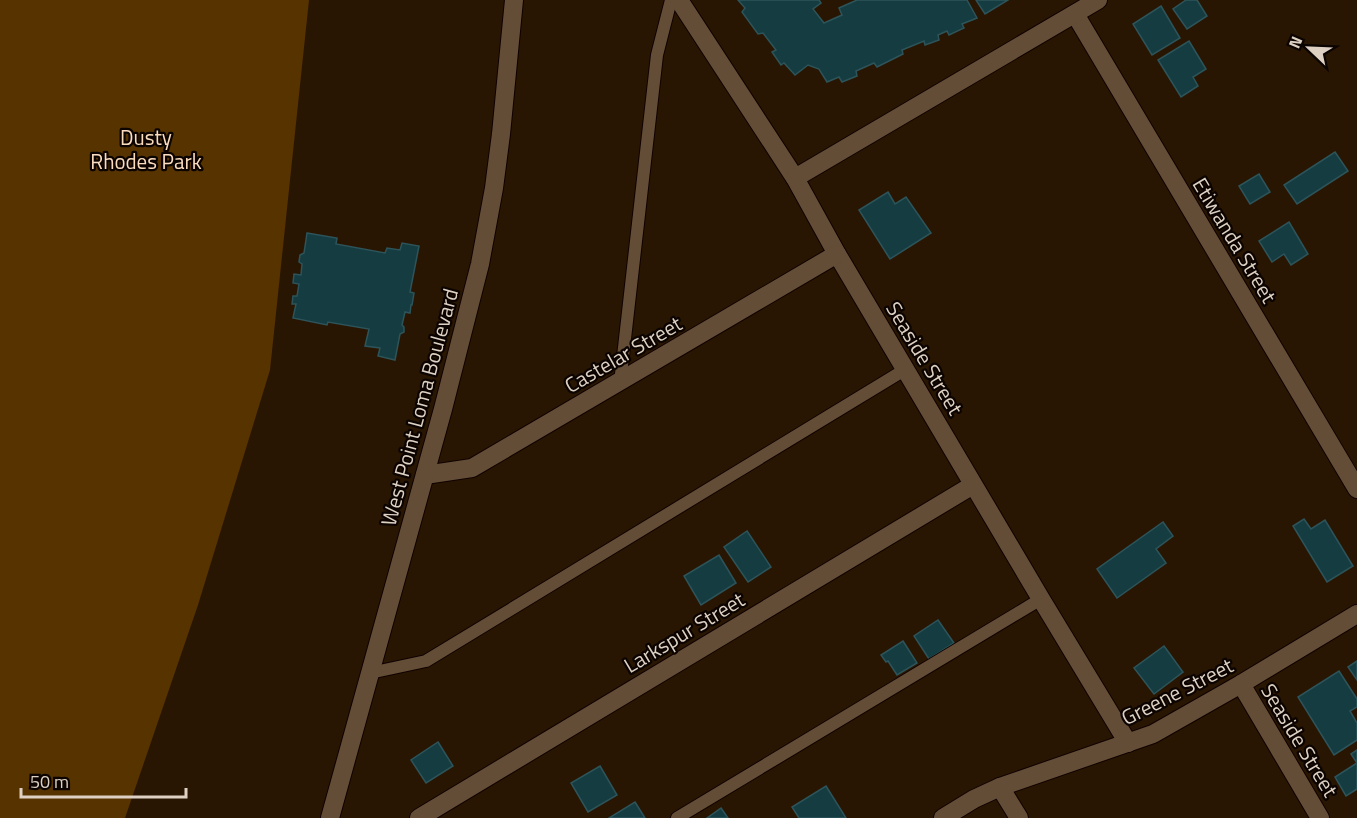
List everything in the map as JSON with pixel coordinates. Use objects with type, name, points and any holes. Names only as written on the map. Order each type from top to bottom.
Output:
[{"type":"street","name":"West Point Loma Boulevard","points":[[330,818],[462,340],[490,210],[501,134],[514,0]]},
{"type":"street","name":"Seaside Street","points":[[680,0],[795,178],[973,485],[1128,743]]},
{"type":"street","points":[[795,178],[1098,0]]},
{"type":"street","name":"Etiwanda Street","points":[[1075,14],[1357,489]]},
{"type":"street","name":"Castelar Street","points":[[425,475],[472,468],[837,254]]},
{"type":"street","name":"Larkspur Street","points":[[419,818],[973,485]]},
{"type":"street","name":"Greene Street","points":[[943,818],[974,799],[1000,787],[1153,734],[1357,614]]},
{"type":"street","name":"Seaside Street","points":[[1241,684],[1320,818]]},
{"type":"street","points":[[1000,787],[1019,818]]},
{"type":"lane","points":[[620,383],[657,55],[671,0]]},
{"type":"lane","points":[[370,673],[426,661],[906,369]]},
{"type":"lane","points":[[677,818],[1041,599]]},
{"type":"green space","name":"Dusty Rhodes Park","points":[[0,0],[309,0],[270,370],[198,605],[125,818],[0,818]]},
{"type":"building","points":[[738,0],[819,0],[821,3],[813,9],[824,23],[842,15],[839,8],[857,0],[967,0],[977,18],[962,24],[964,28],[949,35],[947,31],[938,35],[939,40],[925,45],[924,41],[902,50],[903,54],[877,67],[874,63],[856,71],[857,76],[842,82],[839,77],[827,82],[819,69],[808,65],[795,75],[784,63],[781,65],[772,52],[776,50],[763,33],[758,34],[742,12],[745,8]]},
{"type":"building","points":[[976,0],[1008,0],[985,14]]},
{"type":"building","points":[[1186,0],[1197,0],[1207,16],[1187,29],[1173,9]]},
{"type":"building","points":[[1161,6],[1180,38],[1152,55],[1133,24]]},
{"type":"building","points":[[1189,41],[1206,69],[1193,77],[1198,86],[1181,97],[1158,60]]},
{"type":"building","points":[[1335,152],[1348,171],[1297,204],[1284,185]]},
{"type":"building","points":[[1259,174],[1270,192],[1250,204],[1239,186]]},
{"type":"building","points":[[888,192],[895,204],[906,197],[931,233],[890,259],[859,210]]},
{"type":"building","points":[[1289,222],[1308,254],[1291,265],[1284,254],[1272,262],[1259,241]]},
{"type":"building","points":[[307,233],[337,238],[336,244],[385,253],[387,248],[400,250],[402,243],[419,246],[410,292],[414,293],[412,305],[410,313],[405,312],[402,325],[404,332],[400,334],[395,360],[378,356],[380,348],[365,346],[369,329],[328,322],[327,325],[293,318],[296,304],[292,304],[293,296],[297,296],[299,284],[293,283],[294,274],[301,275],[300,255],[304,253]]},
{"type":"building","points":[[1304,519],[1311,529],[1325,520],[1353,566],[1327,582],[1293,526]]},
{"type":"building","points":[[1163,522],[1173,536],[1156,549],[1166,563],[1117,598],[1097,569]]},
{"type":"building","points":[[747,531],[771,567],[748,582],[724,547]]},
{"type":"building","points":[[719,555],[736,583],[701,605],[684,576]]},
{"type":"building","points":[[938,620],[954,643],[929,659],[914,636]]},
{"type":"building","points":[[903,641],[917,663],[897,675],[881,655]]},
{"type":"building","points":[[1164,646],[1183,672],[1154,694],[1134,668]]},
{"type":"building","points":[[1357,661],[1357,680],[1348,667]]},
{"type":"building","points":[[1339,671],[1357,699],[1357,707],[1350,711],[1357,723],[1357,740],[1334,755],[1298,697]]},
{"type":"building","points":[[438,742],[453,766],[426,783],[411,760]]},
{"type":"building","points":[[1357,750],[1357,763],[1351,754]]},
{"type":"building","points":[[1357,763],[1357,789],[1346,796],[1335,777]]},
{"type":"building","points":[[600,766],[617,795],[588,812],[571,783]]},
{"type":"building","points":[[826,786],[846,818],[799,818],[792,807]]},
{"type":"building","points":[[635,802],[645,818],[609,818]]},
{"type":"building","points":[[721,808],[728,818],[707,818]]}]
